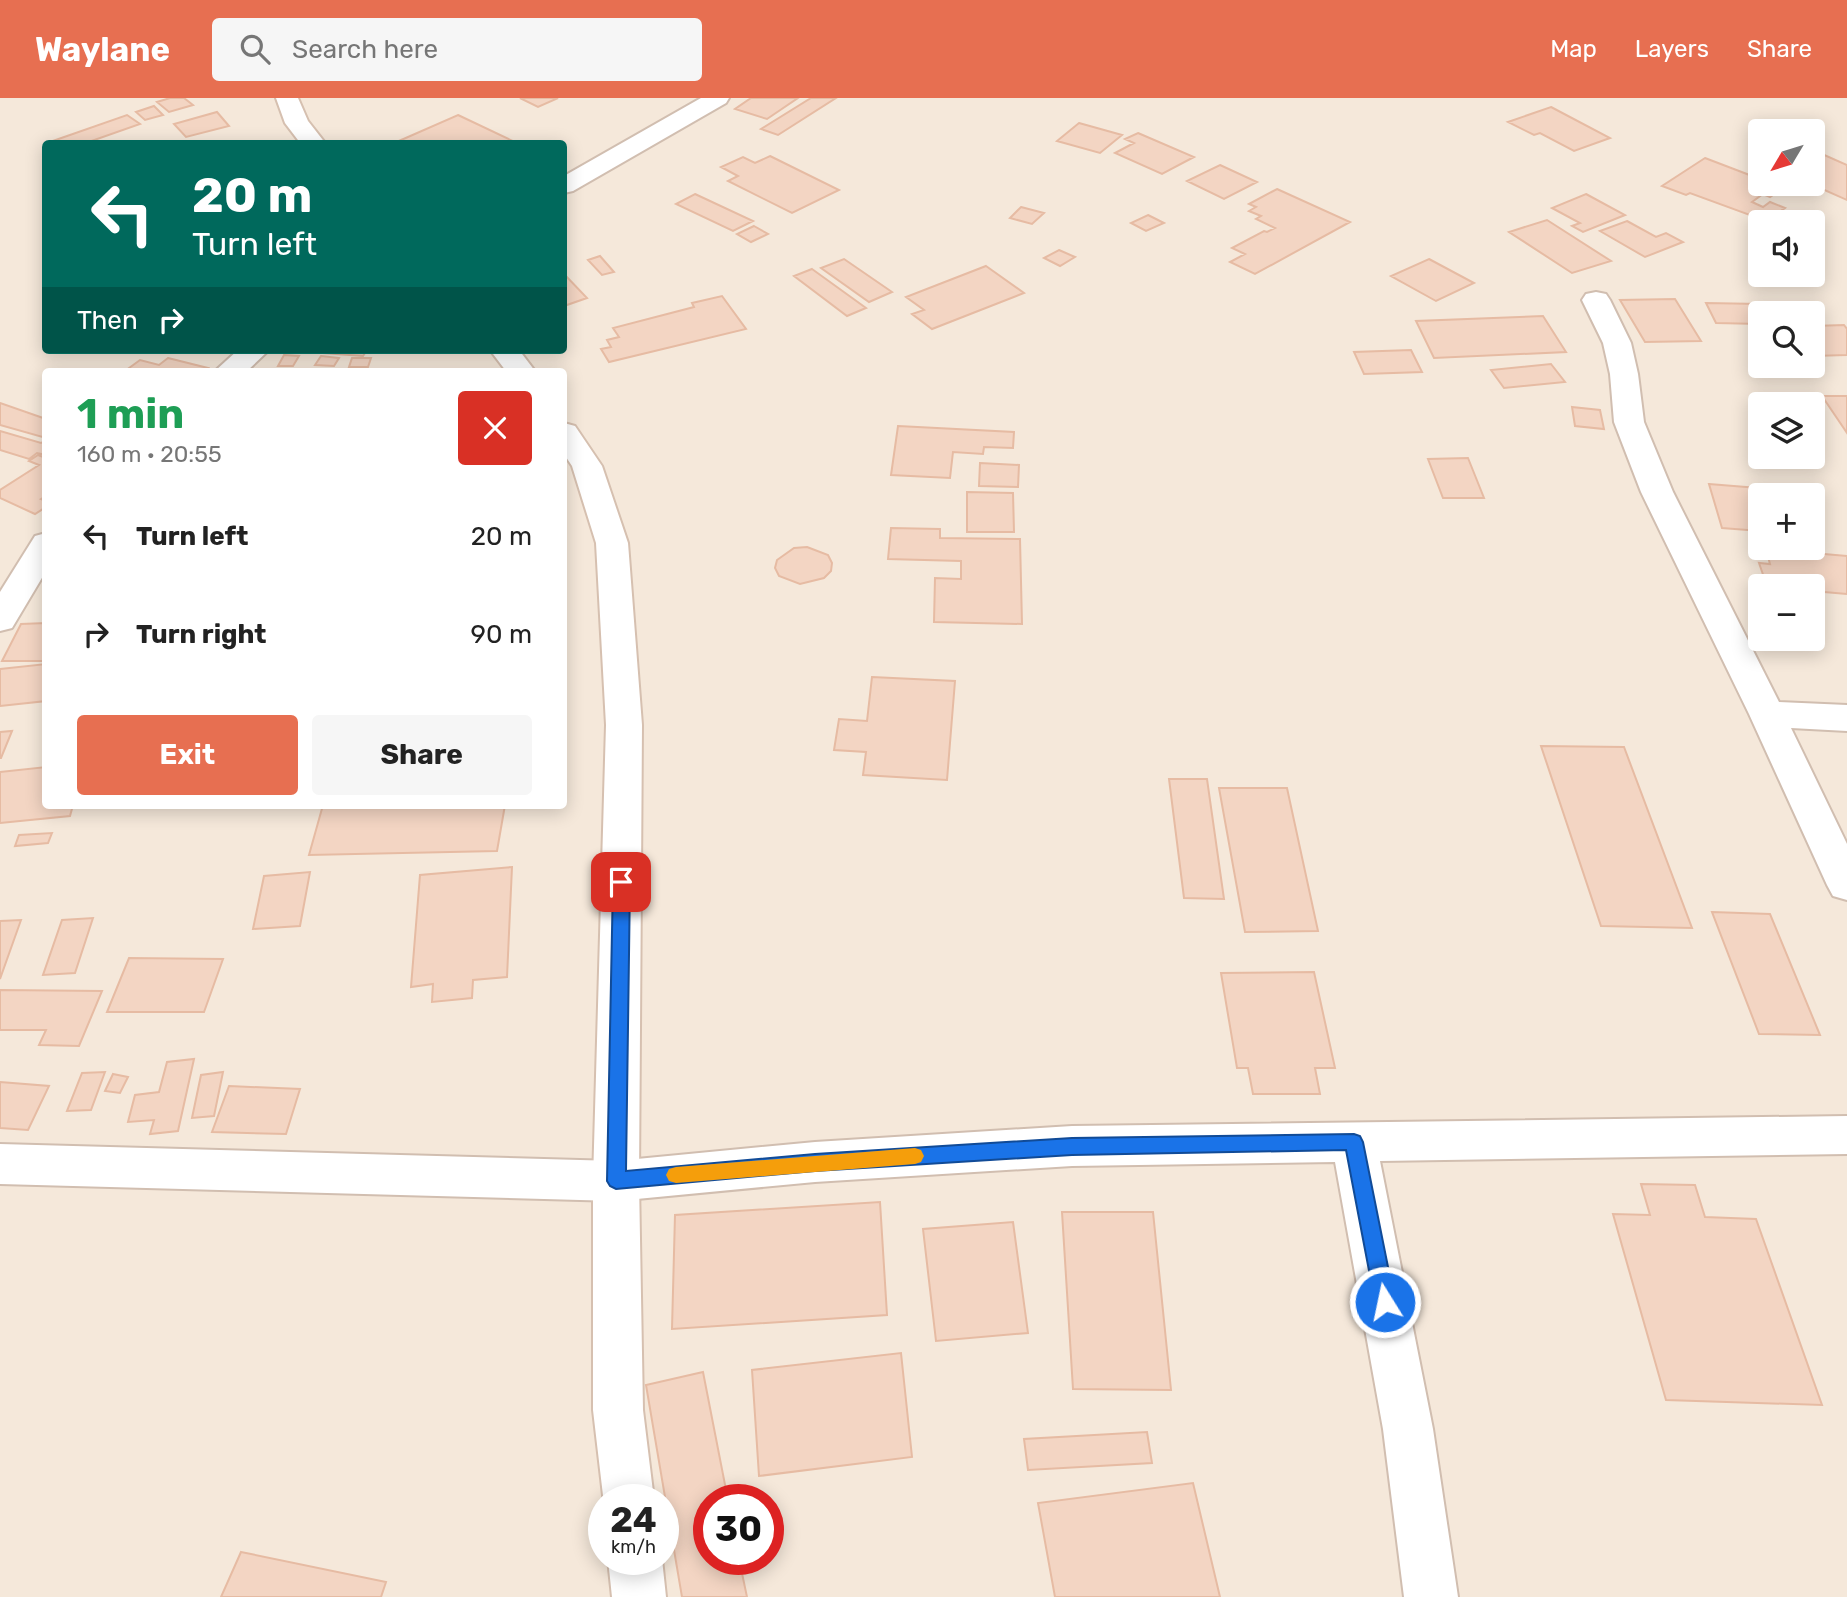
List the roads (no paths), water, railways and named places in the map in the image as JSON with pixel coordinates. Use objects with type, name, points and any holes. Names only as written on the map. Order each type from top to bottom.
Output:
[{"type":"street","points":[[287,98],[297,123],[311,140]]},
{"type":"street","points":[[567,184],[718,98]]},
{"type":"street","points":[[1596,300],[1617,343],[1624,374],[1629,422],[1657,492],[1767,714],[1847,885]]},
{"type":"street","points":[[233,368],[250,354]]},
{"type":"street","points":[[507,354],[519,368]]},
{"type":"street","points":[[567,436],[587,466],[612,543],[624,725],[616,1181],[618,1410],[626,1484]]},
{"type":"street","points":[[0,620],[42,550]]},
{"type":"street","points":[[1767,714],[1847,718]]},
{"type":"street","points":[[0,1164],[616,1181],[815,1162],[1072,1146],[1847,1135]]},
{"type":"street","points":[[1354,1142],[1408,1429],[1431,1597]]},
{"type":"street","points":[[637,1575],[639,1597]]}]
